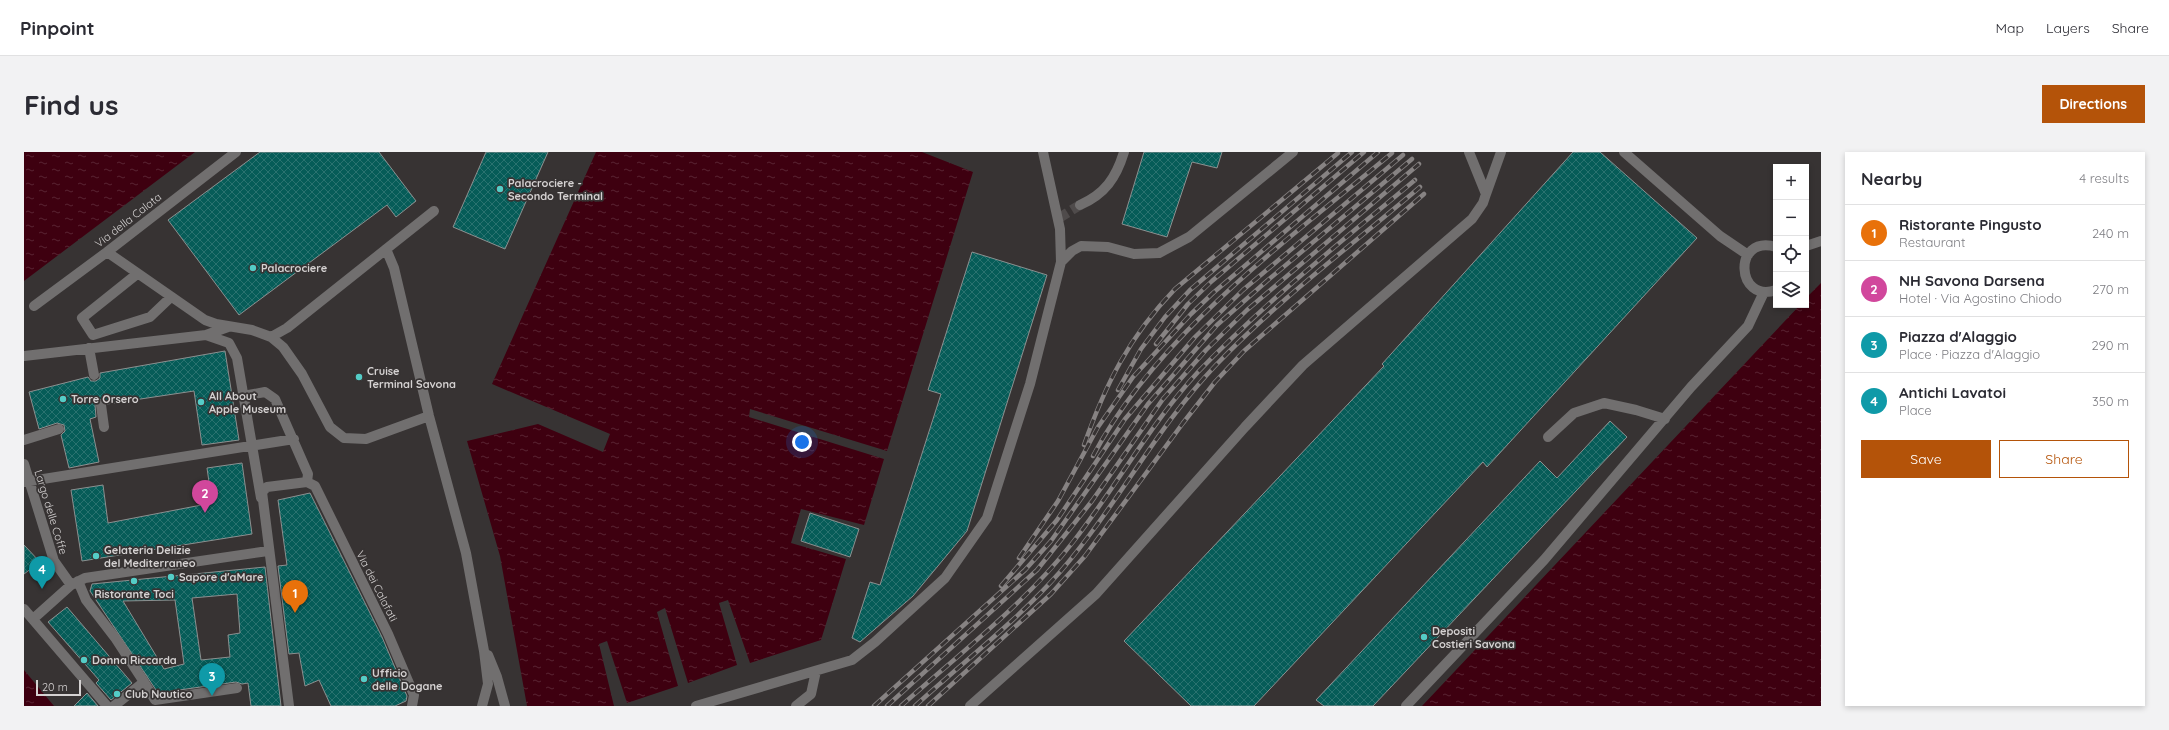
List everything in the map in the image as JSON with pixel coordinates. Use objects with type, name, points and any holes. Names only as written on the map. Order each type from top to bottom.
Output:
[{"type":"street","name":"Via della Calata","points":[[34,306],[107,252],[236,152]]},
{"type":"street","points":[[696,706],[852,660],[875,642],[945,578],[987,518],[1030,384],[1061,262],[1058,218],[1043,152]]},
{"type":"street","points":[[1080,206],[1096,198],[1107,186],[1119,168],[1124,152]]},
{"type":"street","points":[[1276,166],[1278,152]]},
{"type":"street","points":[[1061,262],[1081,246],[1108,247],[1134,254],[1159,253],[1189,237],[1293,152]]},
{"type":"street","points":[[1470,152],[1486,194]]},
{"type":"street","points":[[970,706],[1096,594],[1244,426],[1303,365],[1472,219],[1483,204],[1501,152]]},
{"type":"street","points":[[1624,152],[1720,236],[1748,255]]},
{"type":"street","points":[[271,337],[286,328],[434,211]]},
{"type":"street","points":[[1809,245],[1821,241]]},
{"type":"street","points":[[1773,246],[1760,246],[1748,255],[1744,262],[1745,278],[1756,289],[1764,292],[1773,290]]},
{"type":"street","points":[[386,249],[394,268],[429,416],[466,553],[482,640],[488,684],[482,706]]},
{"type":"street","points":[[107,252],[205,320],[216,324],[252,330],[271,337],[283,347],[302,374],[330,427],[344,438],[366,439],[429,416]]},
{"type":"street","points":[[137,274],[82,318],[93,334],[150,317],[171,297]]},
{"type":"street","points":[[1406,706],[1544,560],[1691,388],[1748,326],[1764,292]]},
{"type":"street","points":[[24,356],[206,334],[233,326]]},
{"type":"street","points":[[206,334],[229,343],[237,358],[261,500],[289,706]]},
{"type":"street","points":[[89,348],[94,374]]},
{"type":"street","points":[[243,396],[265,392],[275,399],[294,439],[308,474],[307,482],[266,487],[262,492],[261,500]]},
{"type":"street","points":[[1548,438],[1574,413],[1604,403],[1636,410],[1665,419]]},
{"type":"street","points":[[101,405],[104,426]]},
{"type":"street","points":[[24,440],[59,429]]},
{"type":"street","points":[[27,481],[294,439]]},
{"type":"street","name":"Largo delle Coffe","points":[[24,464],[27,481],[54,561],[74,583],[116,639],[155,700],[237,688]]},
{"type":"street","name":"Via dei Calafati","points":[[307,482],[315,486],[388,634],[414,695],[412,706]]},
{"type":"street","points":[[33,619],[74,583],[92,576],[268,551]]},
{"type":"street","points":[[24,609],[107,706]]},
{"type":"street","points":[[482,640],[497,677],[505,706]]},
{"type":"street","points":[[796,706],[811,694],[816,671]]},
{"type":"street","points":[[114,706],[144,682]]},
{"type":"water","points":[[24,152],[195,152],[24,281]]},
{"type":"water","points":[[596,152],[922,152],[973,172],[887,451],[750,409],[749,417],[884,459],[864,525],[801,509],[791,543],[846,559],[821,640],[750,663],[728,600],[719,603],[737,665],[688,683],[665,608],[657,612],[678,686],[627,703],[607,641],[599,644],[614,706],[527,706],[500,556],[467,441],[538,424],[603,452],[610,434],[492,384]]},
{"type":"water","points":[[1821,283],[1821,706],[1422,706],[1797,308],[1809,308],[1809,295]]},
{"type":"water","points":[[24,670],[54,706],[24,706]]},
{"type":"building","name":"Palacrociere","points":[[260,152],[379,152],[416,201],[396,217],[387,205],[239,315],[168,220]]},
{"type":"building","name":"Palacrociere - Secondo Terminal","points":[[486,152],[548,152],[505,249],[453,227]]},
{"type":"building","points":[[1144,152],[1222,152],[1217,168],[1192,162],[1167,237],[1122,224]]},
{"type":"building","points":[[1573,152],[1600,152],[1697,238],[1487,467],[1483,462],[1254,706],[1191,706],[1124,641],[1384,366],[1382,364]]},
{"type":"building","points":[[972,252],[1047,275],[967,531],[913,596],[860,642],[852,638],[870,582],[880,585],[941,394],[928,390]]},
{"type":"building","points":[[225,351],[239,440],[202,445],[194,391],[107,404],[104,399],[97,400],[95,405],[96,417],[90,419],[99,462],[69,468],[61,435],[65,431],[64,425],[57,423],[39,429],[29,392],[88,377],[91,381],[96,381],[100,378],[100,373]]},
{"type":"building","points":[[1610,421],[1627,437],[1373,706],[1324,706],[1316,700],[1540,461],[1557,478]]},
{"type":"building","points":[[242,463],[252,534],[82,561],[71,490],[103,485],[108,523],[212,503],[207,468]]},
{"type":"building","points":[[310,493],[382,637],[407,696],[406,701],[395,706],[331,706],[319,680],[305,686],[299,653],[289,654],[278,566],[287,565],[278,500]]},
{"type":"building","points":[[810,513],[859,529],[850,557],[801,541]]},
{"type":"building","points":[[24,545],[40,562],[24,574]]},
{"type":"building","points":[[265,567],[281,706],[251,706],[248,683],[242,684],[236,682],[158,693],[90,591],[92,584]],"holes":[[[237,594],[240,633],[228,635],[230,657],[201,660],[192,598]],[[175,600],[184,664],[164,669],[123,601]]]},
{"type":"building","points":[[67,607],[132,683],[111,700],[96,683],[99,680],[48,622]]},
{"type":"building","points":[[87,693],[98,706],[74,706]]},
{"type":"tunnel","points":[[1059,218],[1080,205]]},
{"type":"railway","points":[[1118,390],[1141,349],[1165,317],[1190,290],[1352,152]]},
{"type":"railway","points":[[1156,344],[1188,304],[1212,281],[1364,152]]},
{"type":"railway","points":[[1019,558],[1058,501],[1098,427],[1133,377],[1191,314],[1213,293],[1378,152]]},
{"type":"railway","points":[[1084,445],[1101,401],[1120,362],[1144,325],[1159,307],[1175,289],[1338,153]]},
{"type":"railway","points":[[1093,456],[1120,412],[1152,369],[1188,329],[1269,255],[1392,153]]},
{"type":"railway","points":[[1001,586],[1057,520],[1125,419],[1195,337],[1243,290],[1403,155]]},
{"type":"railway","points":[[874,706],[1025,570],[1051,541],[1148,404],[1217,325],[1268,280],[1412,159]]},
{"type":"railway","points":[[887,706],[1037,570],[1092,501],[1163,399],[1206,350],[1247,310],[1419,164]]},
{"type":"railway","points":[[901,706],[1013,607],[1055,564],[1089,521],[1164,413],[1198,372],[1277,297],[1415,180]]},
{"type":"railway","points":[[915,706],[1008,624],[1060,572],[1100,521],[1174,415],[1194,389],[1216,365],[1290,295],[1420,187]]},
{"type":"railway","points":[[928,706],[1051,594],[1085,556],[1183,423],[1215,382],[1244,351],[1424,194]]},
{"type":"place","name":"Palacrociere - Secondo Terminal","points":[[500,189]]},
{"type":"place","name":"Palacrociere","points":[[253,268]]},
{"type":"place","name":"Cruise Terminal Savona","points":[[359,377]]},
{"type":"place","name":"Torre Orsero","points":[[63,399]]},
{"type":"place","name":"All About Apple Museum","points":[[201,402]]},
{"type":"place","name":"NH Savona Darsena","points":[[205,513]]},
{"type":"place","name":"Gelateria Delizie del Mediterraneo","points":[[96,556]]},
{"type":"place","name":"Sapore d'aMare","points":[[171,577]]},
{"type":"place","name":"Ristorante Toci","points":[[134,581]]},
{"type":"place","name":"Antichi Lavatoi","points":[[42,589]]},
{"type":"place","name":"Ristorante Pingusto","points":[[295,613]]},
{"type":"place","name":"Depositi Costieri Savona","points":[[1424,637]]},
{"type":"place","name":"Donna Riccarda","points":[[84,660]]},
{"type":"place","name":"Ufficio delle Dogane","points":[[364,679]]},
{"type":"place","name":"Club Nautico","points":[[117,694]]},
{"type":"place","name":"Piazza d'Alaggio","points":[[212,696]]}]
